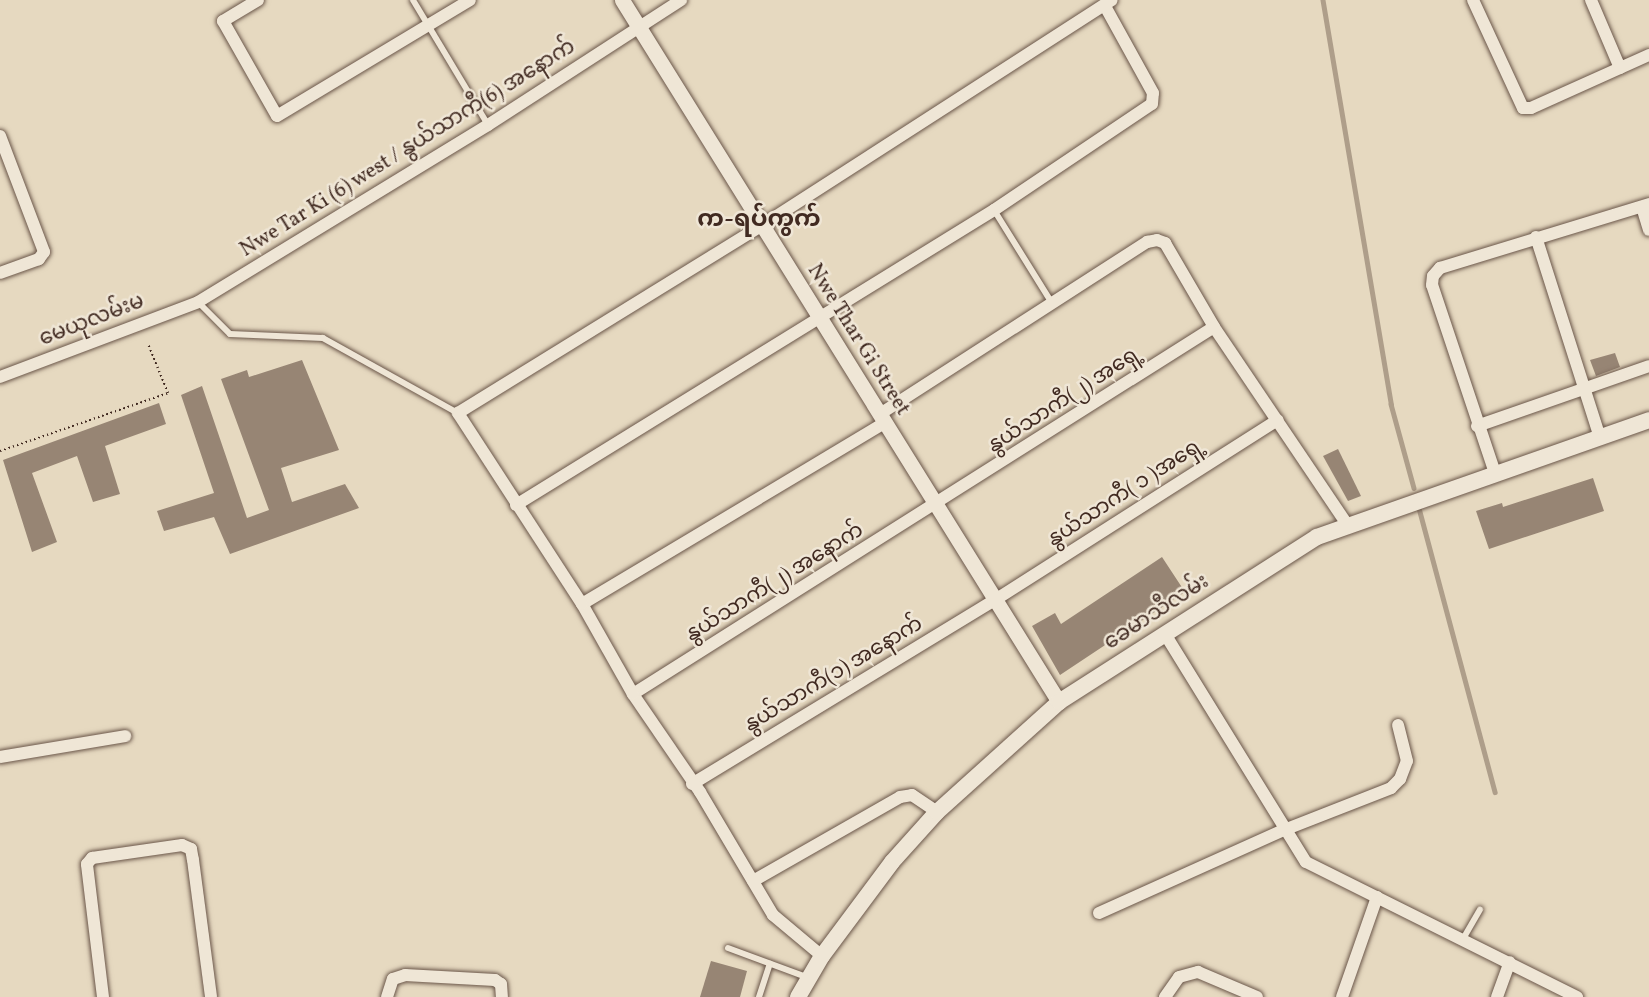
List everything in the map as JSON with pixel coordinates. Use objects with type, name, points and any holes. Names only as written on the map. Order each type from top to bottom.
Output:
[{"type":"main road","name":"ခေမာသီလမ်း","points":[[798,997],[822,956],[892,862],[937,812],[1059,702],[1317,537],[1347,524],[1649,420]]},
{"type":"street","points":[[258,0],[223,21],[277,116],[470,0]]},
{"type":"street","name":"Nwe Thar Gi Street","points":[[622,0],[1059,702]]},
{"type":"street","name":"Nwe Tar Ki (6) west / နွယ်သာကီ(6) အနောက်","points":[[198,302],[488,124],[681,0]]},
{"type":"street","points":[[1473,0],[1523,108],[1531,108],[1649,55]]},
{"type":"street","points":[[1591,0],[1620,68]]},
{"type":"street","points":[[516,505],[994,210],[1152,104],[1153,93],[1109,3],[761,226],[458,412],[516,505],[582,604],[633,694],[773,915],[822,956]]},
{"type":"street","points":[[0,136],[3,154],[44,255],[0,273]]},
{"type":"street","points":[[1495,473],[1477,426],[1432,285],[1433,276],[1440,268],[1536,237],[1645,206],[1649,230]]},
{"type":"street","points":[[1536,237],[1600,437]]},
{"type":"street","points":[[582,604],[882,418],[1052,303],[1157,240],[1165,243],[1214,327],[1347,524]]},
{"type":"street","name":"မေယုလမ်းမ","points":[[0,377],[198,302]]},
{"type":"street","name":"နွယ်သာကီ(၂) အရှေ့","points":[[936,505],[1214,327]]},
{"type":"street","points":[[1477,426],[1649,366]]},
{"type":"street","name":"နွယ်သာကီ( ၁ )အရှေ့","points":[[995,600],[1278,420]]},
{"type":"street","name":"နွယ်သာကီ(၂) အနောက်","points":[[633,694],[936,505]]},
{"type":"street","name":"နွယ်သာကီ(၁) အနောက်","points":[[692,784],[995,600]]},
{"type":"street","points":[[1165,634],[1306,862],[1577,997]]},
{"type":"street","points":[[1099,913],[1391,788],[1400,779],[1407,760],[1398,725]]},
{"type":"street","points":[[0,757],[125,736]]},
{"type":"street","points":[[753,881],[900,797],[912,795],[937,812]]},
{"type":"street","points":[[103,997],[86,874],[87,864],[92,858],[182,845],[190,849],[212,997]]},
{"type":"street","points":[[1342,997],[1377,897]]},
{"type":"street","points":[[1497,997],[1510,962]]},
{"type":"street","points":[[1165,997],[1179,977],[1198,972],[1257,997]]},
{"type":"street","points":[[387,997],[393,979],[405,975],[501,984],[502,997]]},
{"type":"lane","points":[[413,0],[488,124]]},
{"type":"lane","points":[[994,210],[1052,303]]},
{"type":"lane","points":[[198,302],[230,334],[323,338],[458,412]]},
{"type":"lane","points":[[1463,939],[1480,910]]},
{"type":"lane","points":[[728,948],[809,978]]},
{"type":"lane","points":[[759,997],[770,964]]},
{"type":"path","points":[[0,451],[168,393],[148,344]]},
{"type":"building","points":[[1615,353],[1620,367],[1596,376],[1590,360]]},
{"type":"building","points":[[302,360],[339,450],[281,468],[292,502],[345,484],[359,508],[230,554],[214,517],[164,531],[157,511],[214,493],[181,395],[202,386],[247,518],[269,510],[221,379],[247,370],[249,377]]},
{"type":"building","points":[[159,403],[166,424],[105,446],[120,494],[93,502],[77,456],[32,473],[57,542],[32,552],[3,460]]},
{"type":"building","points":[[1338,449],[1361,496],[1348,501],[1323,456]]},
{"type":"building","points":[[1593,478],[1604,511],[1489,549],[1476,511],[1502,503],[1503,507]]},
{"type":"building","points":[[1162,557],[1185,592],[1060,675],[1032,626],[1055,613],[1061,624]]},
{"type":"building","points":[[711,961],[747,971],[740,997],[700,997]]},
{"type":"waterway","points":[[1323,0],[1391,404],[1414,488]]},
{"type":"waterway","points":[[1419,508],[1495,792]]},
{"type":"district","name":"က-ရပ်ကွက်","points":[[759,221]]}]
